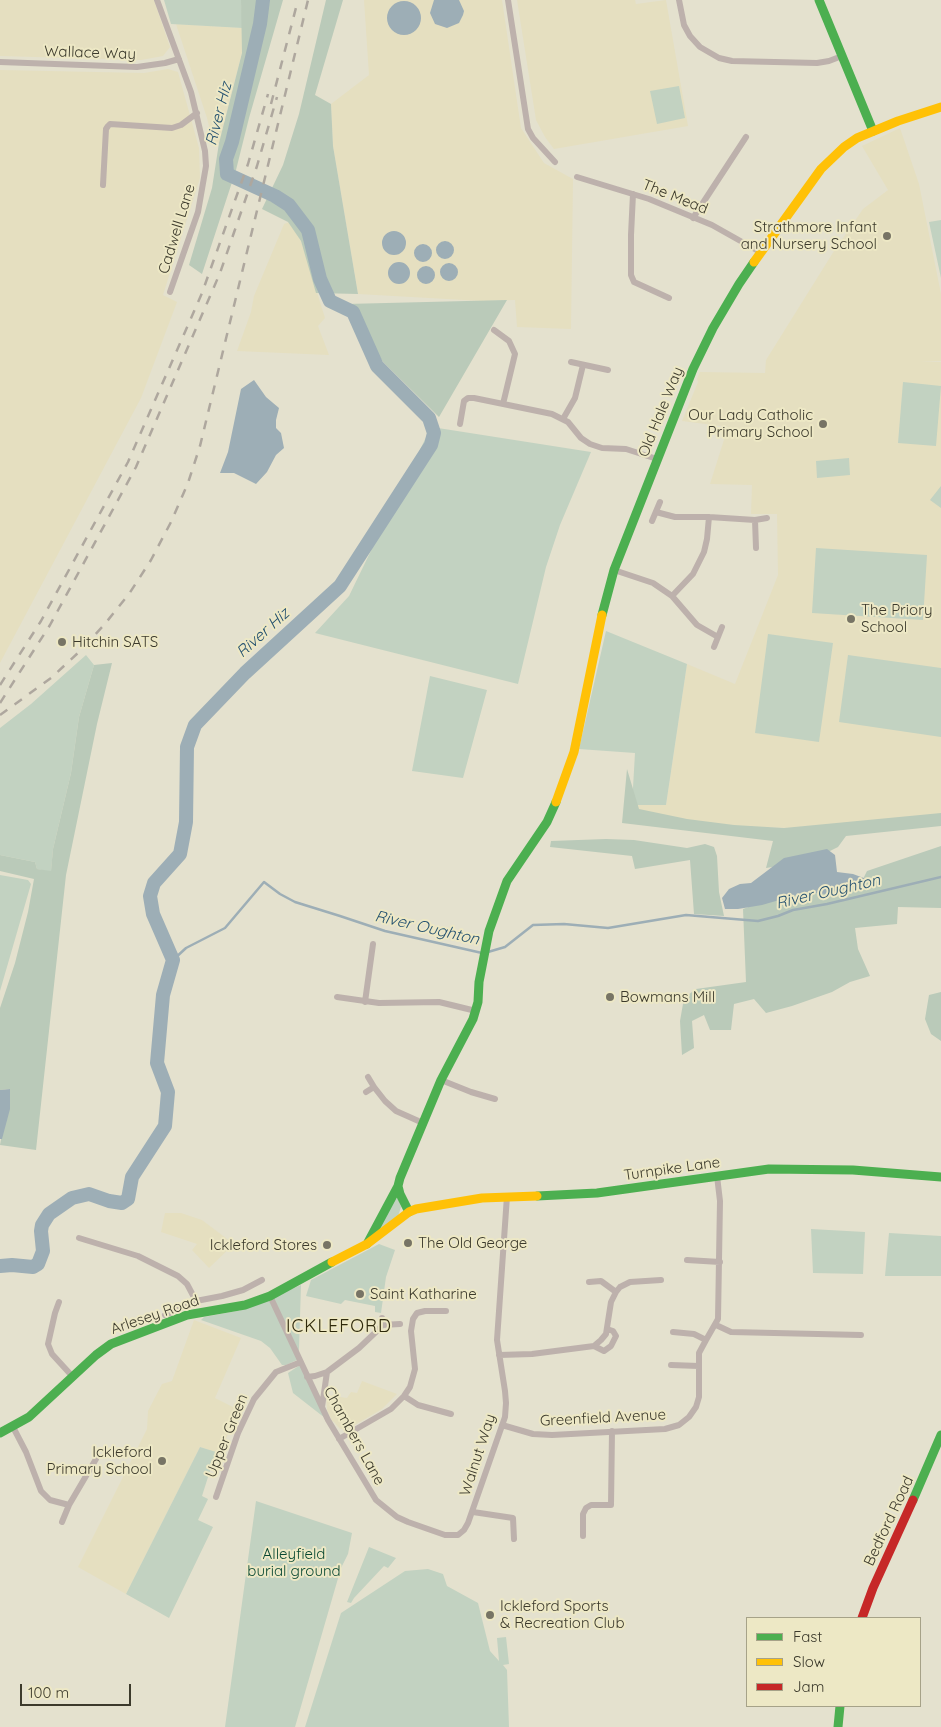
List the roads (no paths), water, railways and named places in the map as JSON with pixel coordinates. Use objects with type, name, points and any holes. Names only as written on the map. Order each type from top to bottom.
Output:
[{"type":"street","name":"Cadwell Lane","points":[[157,0],[179,59],[196,113],[206,154],[205,178],[198,212],[170,292]]},
{"type":"street","points":[[508,0],[528,129],[532,138],[555,162]]},
{"type":"street","points":[[679,0],[684,25],[690,36],[700,47],[719,58],[732,61],[816,63],[842,56]]},
{"type":"street","points":[[820,0],[873,131]]},
{"type":"street","name":"Wallace Way","points":[[0,62],[137,67],[179,59]]},
{"type":"street","name":"Old Hale Way","points":[[476,1011],[489,931],[503,890],[507,881],[547,822],[574,752],[598,631],[614,570],[691,374],[723,310],[760,252],[820,169],[844,148],[873,131],[941,108]]},
{"type":"street","points":[[103,185],[106,129],[108,126],[172,128],[182,125],[196,113]]},
{"type":"street","points":[[694,218],[746,136]]},
{"type":"street","name":"The Mead","points":[[577,177],[633,194],[694,218],[760,252]]},
{"type":"street","points":[[633,194],[631,275],[634,282],[669,298]]},
{"type":"street","points":[[494,330],[509,341],[515,354],[503,404]]},
{"type":"street","points":[[570,362],[608,370]]},
{"type":"street","points":[[563,419],[575,398],[583,365]]},
{"type":"street","points":[[460,424],[464,401],[468,398],[503,404],[546,412],[563,419],[572,426],[581,438],[590,444],[602,448],[626,449],[657,459]]},
{"type":"street","points":[[652,521],[660,502]]},
{"type":"street","points":[[656,512],[675,517],[755,520],[767,518]]},
{"type":"street","points":[[672,596],[693,574],[701,560],[707,539],[709,517]]},
{"type":"street","points":[[755,520],[756,548]]},
{"type":"street","points":[[614,570],[653,583],[672,596],[697,625],[718,637]]},
{"type":"street","points":[[714,647],[722,627]]},
{"type":"street","points":[[365,1002],[373,944]]},
{"type":"street","points":[[337,997],[379,1003],[439,1002],[476,1011],[441,1080],[398,1186],[367,1244]]},
{"type":"street","points":[[368,1077],[374,1088],[396,1111],[423,1123]]},
{"type":"street","points":[[441,1080],[495,1099]]},
{"type":"street","points":[[366,1092],[374,1088]]},
{"type":"street","name":"Turnpike Lane","points":[[409,1212],[447,1203],[507,1196],[598,1193],[753,1170],[853,1170],[941,1177]]},
{"type":"street","name":"Greenfield Avenue","points":[[502,1425],[542,1435],[665,1428],[679,1425],[694,1412],[699,1397],[699,1353],[719,1317],[720,1201],[717,1176]]},
{"type":"street","points":[[398,1186],[409,1212]]},
{"type":"street","name":"Walnut Way","points":[[422,1528],[445,1536],[458,1535],[464,1530],[473,1512],[502,1425],[506,1403],[497,1340],[507,1196]]},
{"type":"street","name":"Arlesey Road","points":[[0,1433],[29,1417],[43,1406],[96,1355],[111,1344],[186,1315],[245,1305],[270,1296],[367,1244],[409,1212]]},
{"type":"street","points":[[79,1238],[138,1256],[178,1276],[187,1284],[196,1301]]},
{"type":"street","points":[[687,1260],[720,1262]]},
{"type":"street","points":[[165,1315],[196,1301],[243,1290],[262,1280]]},
{"type":"street","points":[[594,1346],[603,1338],[607,1329],[611,1302],[620,1287],[630,1282],[661,1280]]},
{"type":"street","points":[[589,1282],[602,1281],[616,1292]]},
{"type":"street","points":[[222,1296],[224,1308]]},
{"type":"street","points":[[270,1296],[300,1362]]},
{"type":"street","points":[[59,1302],[48,1344],[52,1354],[72,1377]]},
{"type":"street","points":[[339,1439],[391,1409],[404,1396],[410,1387],[415,1368],[411,1331],[413,1319],[417,1313],[425,1311],[446,1311]]},
{"type":"street","points":[[307,1377],[327,1372],[359,1348],[382,1321],[400,1324]]},
{"type":"street","points":[[716,1325],[731,1332],[861,1334]]},
{"type":"street","points":[[499,1355],[532,1354],[594,1346],[604,1351],[611,1346],[616,1336],[607,1329]]},
{"type":"street","points":[[673,1332],[694,1334],[706,1340]]},
{"type":"street","name":"Chambers Lane","points":[[300,1362],[339,1439],[376,1500],[397,1516],[422,1528]]},
{"type":"street","name":"Upper Green","points":[[216,1497],[246,1413],[254,1399],[276,1372],[300,1362]]},
{"type":"street","points":[[672,1365],[699,1366]]},
{"type":"street","points":[[322,1407],[327,1372]]},
{"type":"street","points":[[404,1396],[418,1405],[451,1414]]},
{"type":"street","points":[[13,1427],[44,1494],[50,1500],[69,1505]]},
{"type":"street","points":[[583,1536],[583,1514],[586,1508],[591,1505],[611,1505],[612,1431]]},
{"type":"street","name":"Bedford Road","points":[[862,1617],[873,1588],[941,1435]]},
{"type":"street","points":[[62,1522],[69,1505],[96,1458]]},
{"type":"street","name":"Walnut Way","points":[[473,1512],[513,1518],[514,1539]]},
{"type":"street","points":[[838,1727],[840,1707]]},
{"type":"water","points":[[434,0],[459,0],[464,11],[459,23],[447,28],[435,24],[430,13]]},
{"type":"water","points":[[404,1],[411,2],[416,6],[420,11],[420,25],[416,30],[411,34],[404,35],[397,34],[392,30],[388,25],[387,18],[388,11],[392,6],[397,2]]},
{"type":"water","points":[[394,231],[399,232],[405,238],[405,248],[399,254],[394,255],[389,254],[383,248],[382,243],[383,238],[389,232]]},
{"type":"water","points":[[445,241],[451,244],[454,250],[451,256],[445,259],[439,256],[436,250],[439,244]]},
{"type":"water","points":[[423,244],[429,247],[432,253],[429,259],[423,262],[417,259],[414,253],[417,247]]},
{"type":"water","points":[[399,262],[407,265],[410,273],[407,281],[399,284],[391,281],[388,273],[391,265]]},
{"type":"water","points":[[449,263],[455,266],[458,272],[455,278],[449,281],[443,278],[440,272],[443,266]]},
{"type":"water","points":[[426,266],[432,269],[435,275],[432,281],[426,284],[420,281],[417,275],[420,269]]},
{"type":"water","points":[[254,380],[266,397],[279,408],[276,428],[281,433],[284,448],[276,455],[267,472],[256,484],[234,473],[220,473],[228,452],[241,389]]},
{"type":"water","points":[[827,849],[835,855],[837,872],[853,874],[869,880],[864,886],[847,887],[825,894],[807,892],[762,905],[725,909],[722,898],[729,889],[740,884],[751,883],[784,858]]},
{"type":"water","points":[[10,1089],[10,1109],[2,1139],[0,1139],[0,1090]]},
{"type":"waterway","name":"River Hiz","points":[[0,1266],[33,1267],[38,1264],[43,1251],[42,1225],[49,1214],[72,1198],[89,1194],[122,1203],[128,1199],[132,1177],[165,1126],[168,1092],[157,1063],[163,995],[173,960],[153,914],[150,896],[154,883],[180,854],[186,822],[187,747],[195,725],[245,673],[340,586],[431,445],[434,433],[429,418],[377,366],[353,312],[330,301],[320,279],[308,230],[289,205],[275,196],[227,174],[226,159],[232,142],[260,24],[263,0]]},
{"type":"waterway","name":"River Oughton","points":[[488,952],[505,947],[533,925],[564,924],[608,928],[686,915],[758,921],[793,910],[827,904],[941,877]]},
{"type":"waterway","name":"River Oughton","points":[[173,960],[186,948],[225,928],[264,882],[295,902],[385,931],[482,953]]},
{"type":"railway","points":[[271,104],[298,0]]},
{"type":"railway","points":[[0,715],[51,678],[104,625],[129,594],[151,560],[171,522],[188,483],[200,446],[308,0]]},
{"type":"railway","points":[[0,685],[41,621],[128,462],[202,293],[248,164],[268,94]]},
{"type":"railway","points":[[0,703],[50,625],[136,467],[220,273],[257,166],[277,97]]},
{"type":"place","name":"Strathmore Infant and Nursery School","points":[[887,236]]},
{"type":"place","name":"Our Lady Catholic Primary School","points":[[823,424]]},
{"type":"place","name":"The Priory School","points":[[851,619]]},
{"type":"place","name":"Hitchin SATS","points":[[62,642]]},
{"type":"place","name":"Bowmans Mill","points":[[610,997]]},
{"type":"place","name":"The Old George","points":[[408,1243]]},
{"type":"place","name":"Ickleford Stores","points":[[327,1245]]},
{"type":"place","name":"Saint Katharine","points":[[360,1294]]},
{"type":"place","name":"Ickleford Primary School","points":[[162,1461]]},
{"type":"place","name":"Ickleford Sports & Recreation Club","points":[[490,1615]]},
{"type":"district","name":"ICKLEFORD","points":[[339,1327]]},
{"type":"park label","name":"Alleyfield burial ground","points":[[294,1562]]}]
